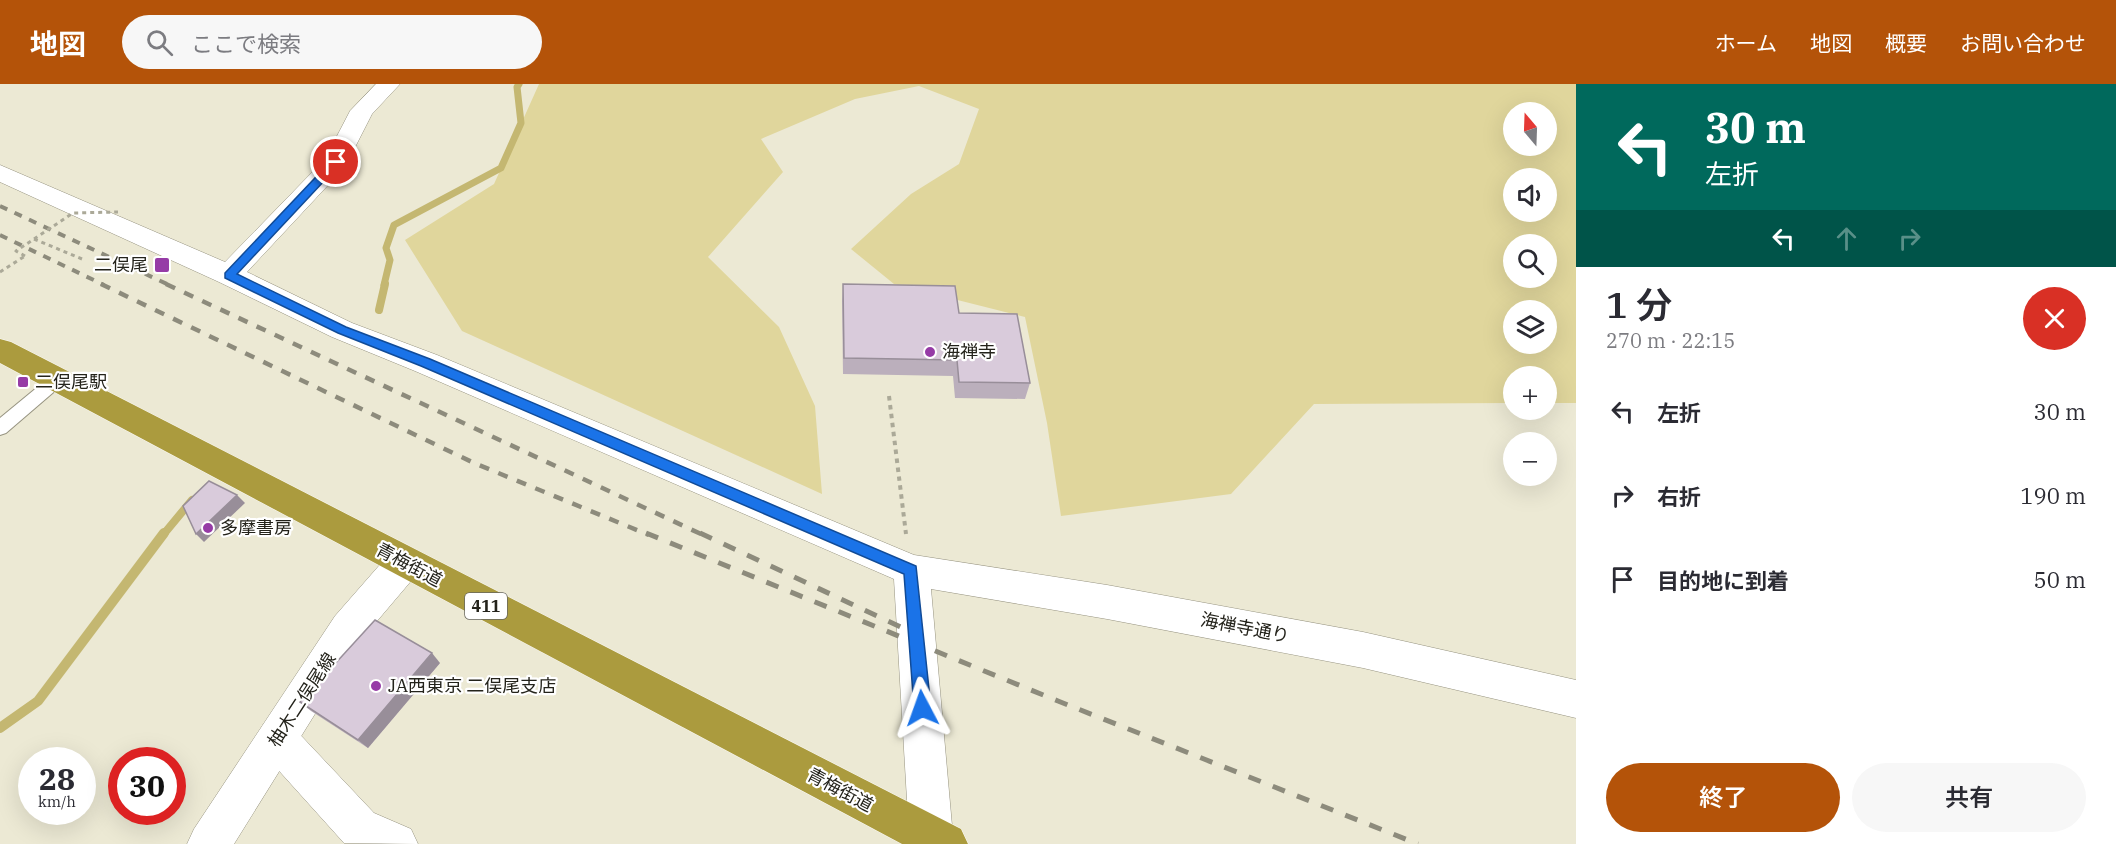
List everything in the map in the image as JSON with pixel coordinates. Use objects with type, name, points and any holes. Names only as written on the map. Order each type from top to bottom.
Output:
[{"type":"highway","name":"青梅街道","points":[[0,350],[935,842]]},
{"type":"street","points":[[229,276],[336,162],[362,111],[389,84]]},
{"type":"street","name":"海禅寺通り","points":[[0,173],[229,276],[342,330],[436,367],[911,570],[1107,602],[1363,650],[1576,699]]},
{"type":"street","name":"柚木二俣尾線","points":[[209,844],[348,628],[404,563]]},
{"type":"street","points":[[911,570],[935,842]]},
{"type":"street","points":[[277,739],[359,828],[396,844]]},
{"type":"lane","points":[[0,428],[57,380]]},
{"type":"path","points":[[0,272],[25,256],[16,251],[73,213],[118,212]]},
{"type":"path","points":[[34,239],[82,259]]},
{"type":"path","points":[[889,396],[911,570]]},
{"type":"shaded area","points":[[539,84],[1576,84],[1576,403],[1557,403],[1557,366],[1503,366],[1503,403],[1314,404],[1231,494],[1061,516],[1047,423],[1025,317],[894,284],[851,249],[911,194],[959,164],[979,109],[919,86],[855,99],[761,139],[783,172],[708,257],[779,327],[815,406],[822,494],[462,331],[405,240],[494,184]]},
{"type":"building","name":"海禅寺","points":[[843,284],[955,286],[959,313],[1017,314],[1030,383],[959,382],[957,360],[844,358]]},
{"type":"building","points":[[209,481],[237,495],[196,534],[183,506]]},
{"type":"building","points":[[375,620],[432,653],[358,740],[300,702]]},
{"type":"waterway","points":[[384,285],[390,260],[386,248],[394,225],[501,168],[521,123],[517,87],[519,84]]},
{"type":"waterway","points":[[379,310],[385,284]]},
{"type":"waterway","points":[[163,535],[192,500]]},
{"type":"waterway","points":[[0,728],[38,701],[164,533]]},
{"type":"railway","points":[[0,206],[169,285]]},
{"type":"railway","points":[[0,235],[104,285]]},
{"type":"railway","points":[[101,284],[474,463],[649,535]]},
{"type":"railway","points":[[166,284],[703,535]]},
{"type":"railway","points":[[646,533],[1058,701],[1418,844]]},
{"type":"railway","points":[[700,533],[920,636]]},
{"type":"place","name":"二俣尾","points":[[162,265]]},
{"type":"place","name":"海禅寺","points":[[930,352]]},
{"type":"place","name":"二俣尾駅","points":[[23,382]]},
{"type":"place","name":"多摩書房","points":[[208,528]]},
{"type":"place","name":"JA西東京 二俣尾支店","points":[[376,686]]},
{"type":"route","points":[[336,162],[229,276],[342,330],[426,363],[911,570],[922,708]]}]
